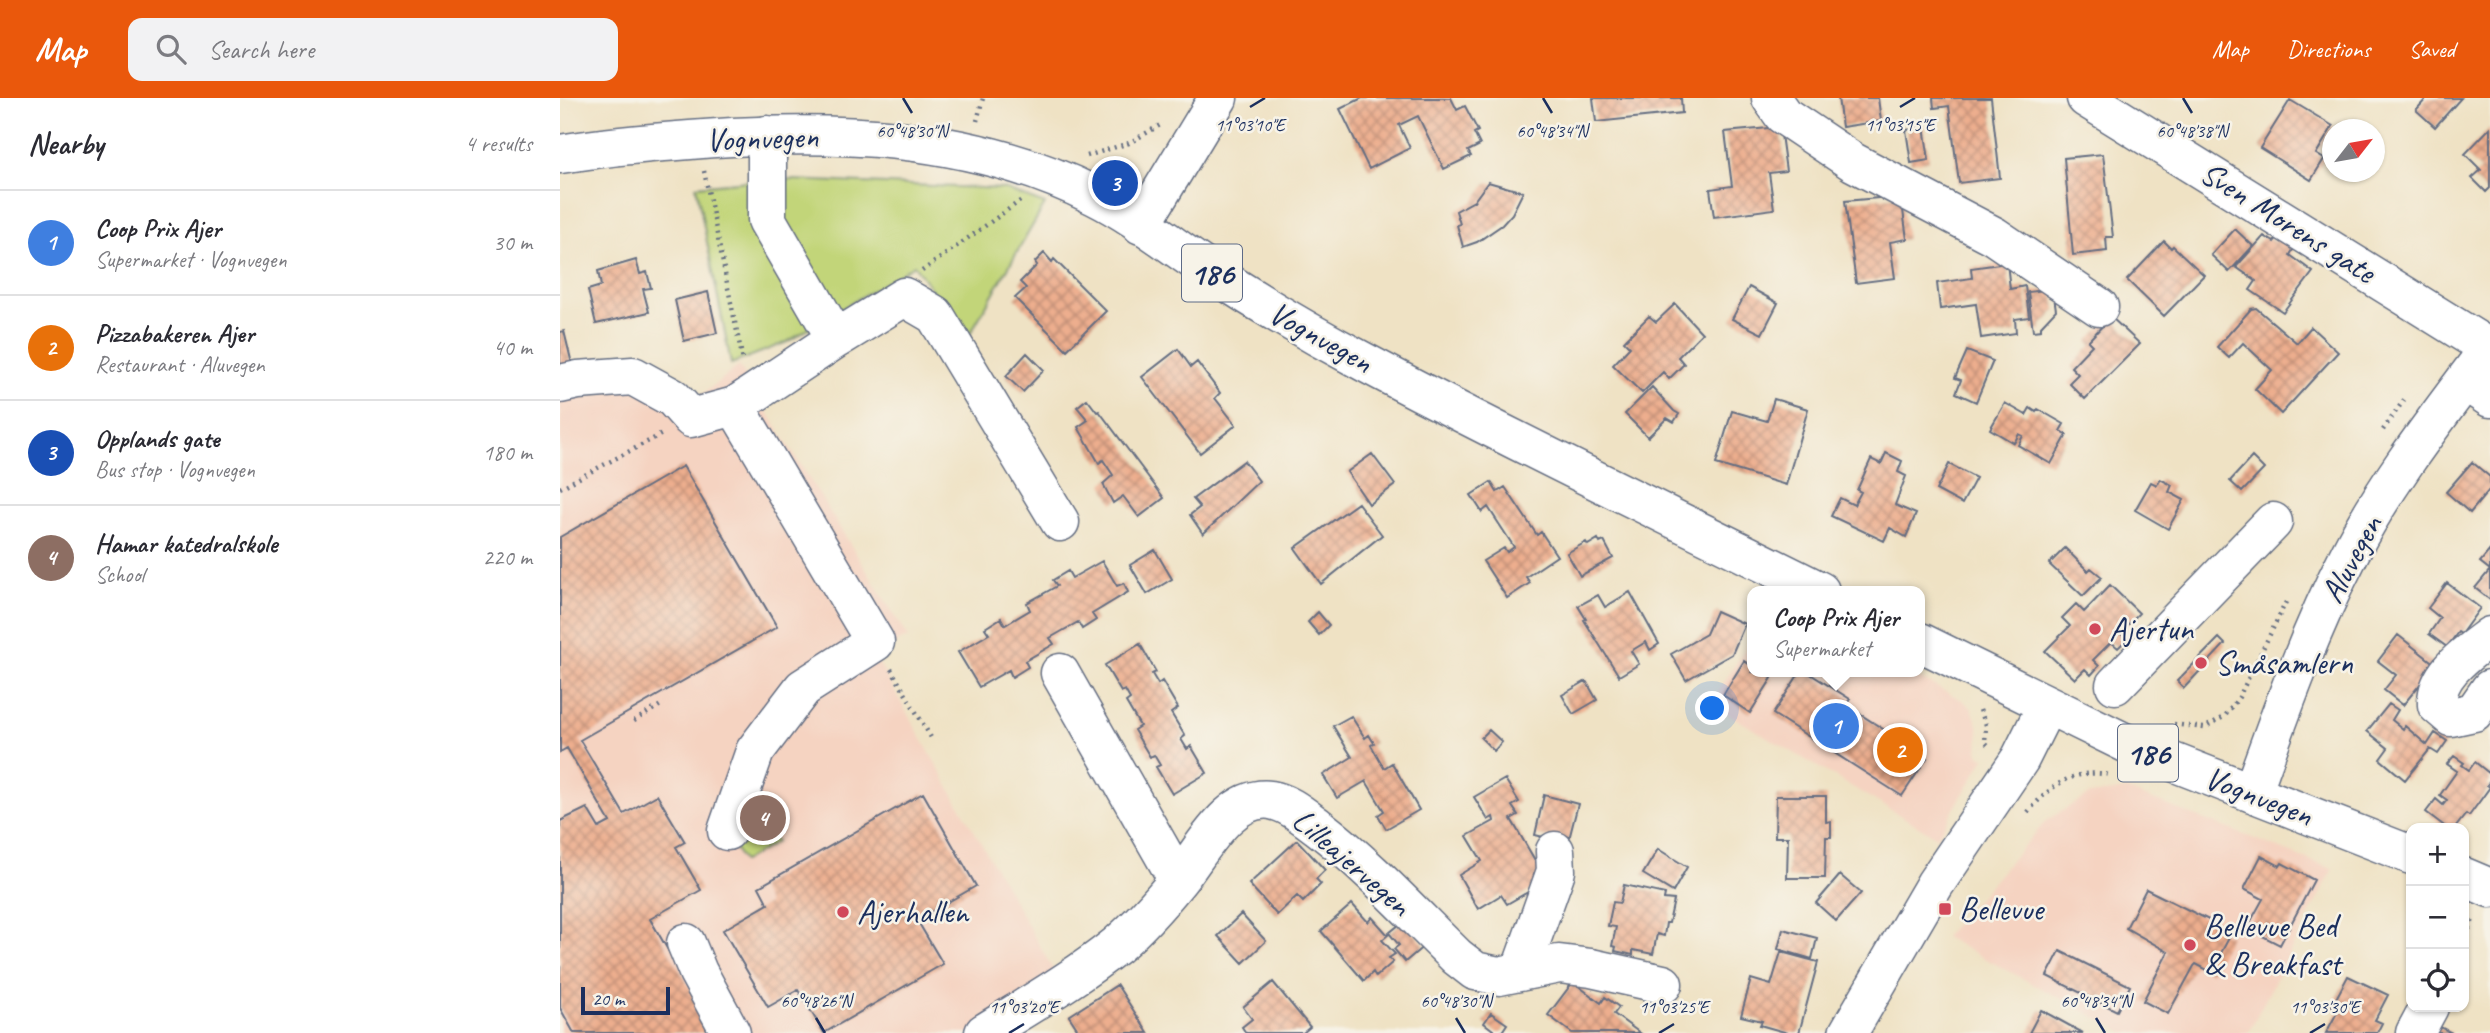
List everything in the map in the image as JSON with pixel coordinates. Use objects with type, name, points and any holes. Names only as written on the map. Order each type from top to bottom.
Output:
[{"type":"main road","points":[[1141,225],[1218,98]]},
{"type":"main road","points":[[1771,98],[1783,115],[1853,162],[1994,236],[2099,307]]},
{"type":"main road","name":"Sven Morens gate","points":[[2086,98],[2489,347]]},
{"type":"main road","points":[[767,135],[767,220],[836,340]]},
{"type":"main road","name":"Vognvegen","points":[[560,154],[659,142],[767,135],[838,135],[897,139],[968,150],[1017,164],[1097,196],[1259,304],[1366,364],[1810,586]]},
{"type":"main road","points":[[560,384],[633,376],[673,398],[691,418],[743,401],[904,296],[935,315],[1060,522]]},
{"type":"main road","name":"Aluvegen","points":[[2252,793],[2291,685],[2351,551],[2406,462],[2478,390],[2489,347]]},
{"type":"main road","points":[[727,831],[755,751],[803,688],[874,642],[743,401]]},
{"type":"main road","points":[[2115,685],[2273,522]]},
{"type":"main road","points":[[2482,713],[2451,717],[2437,705],[2436,691],[2456,663],[2490,636]]},
{"type":"main road","name":"Vognvegen","points":[[1925,644],[2132,746],[2406,853]]},
{"type":"main road","points":[[1060,673],[1178,880]]},
{"type":"main road","points":[[1848,1033],[1934,884],[2020,759],[2047,705]]},
{"type":"main road","name":"Lilleajervegen","points":[[984,1033],[1066,982],[1118,944],[1178,880],[1227,817],[1242,804],[1257,800],[1273,801],[1291,807],[1351,852],[1457,957],[1475,971],[1499,976],[1559,964],[1591,968],[1663,984]]},
{"type":"main road","points":[[1520,972],[1556,871],[1555,851]]},
{"type":"main road","points":[[2469,884],[2482,902]]},
{"type":"main road","points":[[687,943],[698,972],[731,1033]]},
{"type":"main road","points":[[2415,1033],[2426,1012]]},
{"type":"path","points":[[1077,158],[1129,143],[1164,122]]},
{"type":"path","points":[[691,171],[717,169]]},
{"type":"path","points":[[704,170],[743,401]]},
{"type":"path","points":[[904,296],[909,281],[1023,199]]},
{"type":"path","points":[[2377,439],[2409,395]]},
{"type":"path","points":[[560,488],[691,418]]},
{"type":"path","points":[[2168,723],[2204,728],[2225,716],[2239,697],[2291,591]]},
{"type":"path","points":[[874,642],[933,741]]},
{"type":"path","points":[[634,721],[664,704]]},
{"type":"path","points":[[2022,820],[2056,783],[2080,775],[2106,774],[2119,777]]},
{"type":"path","points":[[2469,931],[2482,902]]},
{"type":"shaded area","points":[[739,366],[908,637],[874,655],[1059,980],[976,1033],[560,1033],[560,399],[635,389],[679,412]]},
{"type":"shaded area","points":[[1747,645],[1747,677],[1917,677],[1962,700],[1972,709],[1979,728],[1978,754],[1985,758],[1937,837],[1711,704]]},
{"type":"shaded area","points":[[2127,790],[2333,869],[2248,1033],[2126,1033],[1944,937],[2047,820],[2089,795]]},
{"type":"green space","points":[[769,179],[1004,189],[1045,204],[967,339],[914,265],[787,342],[731,364],[696,186]]},
{"type":"green space","points":[[750,799],[776,842],[743,862],[717,819]]},
{"type":"building","points":[[1362,98],[1451,98],[1457,110],[1465,106],[1478,131],[1474,133],[1480,145],[1468,151],[1471,156],[1444,169],[1418,116],[1399,125],[1410,148],[1369,169],[1340,109]]},
{"type":"building","points":[[1593,98],[1681,98],[1682,113],[1596,122]]},
{"type":"building","points":[[1838,98],[1878,98],[1881,121],[1842,127]]},
{"type":"building","points":[[1933,98],[1991,98],[2000,178],[1959,183],[1949,106],[1934,108]]},
{"type":"building","points":[[2427,98],[2461,98],[2435,127],[2416,110]]},
{"type":"building","points":[[2290,100],[2322,119],[2322,144],[2316,154],[2322,158],[2322,162],[2311,180],[2260,148]]},
{"type":"building","points":[[1780,127],[1786,171],[1769,173],[1774,209],[1714,217],[1710,189],[1732,186],[1725,132]]},
{"type":"building","points":[[1924,127],[1929,160],[1911,163],[1906,130]]},
{"type":"building","points":[[2490,128],[2490,188],[2486,192],[2472,178],[2481,170],[2465,154]]},
{"type":"building","points":[[2103,154],[2113,237],[2106,237],[2107,251],[2073,255],[2064,158]]},
{"type":"building","points":[[1488,182],[1523,192],[1512,214],[1502,225],[1477,242],[1463,247],[1456,211],[1474,201]]},
{"type":"building","points":[[1901,196],[1907,239],[1890,242],[1895,278],[1856,283],[1845,201]]},
{"type":"building","points":[[2235,229],[2253,246],[2229,272],[2211,255]]},
{"type":"building","points":[[2264,236],[2274,242],[2278,237],[2294,248],[2290,255],[2313,272],[2283,312],[2250,290],[2256,281],[2236,267]]},
{"type":"building","points":[[2164,241],[2204,275],[2164,316],[2127,280]]},
{"type":"building","points":[[1044,253],[1052,262],[1054,259],[1106,311],[1067,350],[1015,298],[1026,288],[1020,282],[1037,265],[1035,262]]},
{"type":"building","points":[[636,260],[640,274],[647,272],[651,288],[643,289],[649,312],[596,324],[588,290],[601,286],[598,271]]},
{"type":"building","points":[[2007,263],[2010,289],[2025,286],[2029,317],[2015,319],[2016,333],[1981,338],[1976,304],[1940,309],[1937,283],[1972,278],[1971,268]]},
{"type":"building","points":[[1749,287],[1778,303],[1762,334],[1732,319]]},
{"type":"building","points":[[2053,289],[2056,310],[2041,326],[2041,330],[2033,331],[2028,292]]},
{"type":"building","points":[[708,292],[717,333],[684,341],[675,300]]},
{"type":"building","points":[[1675,304],[1702,333],[1678,357],[1684,364],[1669,379],[1663,372],[1642,393],[1613,365],[1630,347],[1624,341],[1649,316],[1656,322]]},
{"type":"building","points":[[2256,308],[2297,343],[2311,327],[2338,352],[2281,414],[2255,389],[2272,370],[2243,343],[2229,358],[2217,347],[2251,309]]},
{"type":"building","points":[[2111,317],[2140,344],[2085,399],[2069,383],[2078,374],[2071,367],[2092,345],[2088,341]]},
{"type":"building","points":[[564,331],[572,364],[560,367],[560,332]]},
{"type":"building","points":[[1178,349],[1191,367],[1197,362],[1220,393],[1215,398],[1236,425],[1200,453],[1142,377]]},
{"type":"building","points":[[1967,351],[1993,361],[1976,402],[1956,393],[1961,380],[1955,378]]},
{"type":"building","points":[[1027,353],[1044,370],[1023,392],[1006,376]]},
{"type":"building","points":[[1652,387],[1679,414],[1674,422],[1667,418],[1648,437],[1625,414]]},
{"type":"building","points":[[1087,399],[1097,412],[1099,411],[1164,498],[1139,517],[1123,496],[1113,503],[1103,484],[1113,475],[1103,460],[1099,463],[1078,427],[1088,420],[1077,407]]},
{"type":"building","points":[[1774,399],[1808,409],[1786,485],[1716,464],[1732,411],[1767,421]]},
{"type":"building","points":[[2005,403],[2026,415],[2030,408],[2036,412],[2038,409],[2064,424],[2060,431],[2067,435],[2051,464],[2018,445],[2023,436],[2019,434],[2014,443],[1990,429]]},
{"type":"building","points":[[1886,453],[1902,461],[1898,472],[1906,476],[1895,505],[1916,514],[1906,537],[1890,528],[1884,541],[1831,516],[1840,498],[1854,505],[1861,492],[1857,490],[1871,459],[1881,464]]},
{"type":"building","points":[[1372,454],[1395,485],[1369,504],[1347,472]]},
{"type":"building","points":[[2252,457],[2264,469],[2242,492],[2230,481]]},
{"type":"building","points":[[1244,461],[1259,481],[1203,534],[1190,515],[1200,507],[1193,499]]},
{"type":"building","points":[[2472,462],[2490,477],[2490,489],[2470,513],[2446,492]]},
{"type":"building","points":[[1949,464],[1976,478],[1962,504],[1936,490]]},
{"type":"building","points":[[683,466],[777,627],[580,740],[624,814],[657,795],[685,842],[676,847],[701,890],[650,919],[716,1033],[574,1033],[560,1008],[560,821],[587,808],[599,828],[610,822],[567,748],[560,752],[560,537]]},
{"type":"building","points":[[2160,479],[2172,485],[2169,492],[2184,500],[2168,529],[2135,510],[2151,482],[2157,485]]},
{"type":"building","points":[[1491,482],[1497,492],[1505,487],[1537,535],[1541,532],[1557,556],[1526,577],[1530,583],[1507,598],[1483,561],[1504,548],[1507,552],[1514,547],[1488,507],[1482,512],[1471,495]]},
{"type":"building","points":[[1358,503],[1382,535],[1321,584],[1295,548]]},
{"type":"building","points":[[1598,539],[1600,543],[1604,541],[1613,558],[1580,576],[1567,553],[1586,542],[1588,545]]},
{"type":"building","points":[[2065,548],[2088,571],[2091,568],[2102,577],[2083,596],[2049,564]]},
{"type":"building","points":[[1155,550],[1172,579],[1147,594],[1130,565]]},
{"type":"building","points":[[2490,550],[2490,570],[2480,562]]},
{"type":"building","points":[[1102,561],[1117,586],[1124,583],[1128,592],[1092,614],[1096,620],[1082,629],[1078,622],[1050,638],[1054,644],[1025,661],[1028,667],[1012,677],[1009,670],[979,687],[958,652],[989,634],[985,628],[1001,618],[1005,625],[1030,610],[1027,603],[1057,586],[1053,580],[1068,571],[1072,578]]},
{"type":"building","points":[[2490,570],[2490,600],[2475,588]]},
{"type":"building","points":[[2447,583],[2480,608],[2461,634],[2458,632],[2447,647],[2429,634],[2440,618],[2428,608]]},
{"type":"building","name":"Ajertun","points":[[2110,585],[2139,613],[2120,633],[2127,639],[2118,648],[2111,642],[2093,660],[2099,666],[2091,675],[2085,669],[2075,679],[2045,651],[2070,626],[2062,618],[2076,604],[2084,612]]},
{"type":"building","points":[[1630,592],[1659,644],[1650,650],[1646,642],[1631,651],[1639,664],[1619,676],[1578,606],[1598,595],[1605,607]]},
{"type":"building","points":[[1716,611],[1745,624],[1732,654],[1686,680],[1671,654],[1706,634]]},
{"type":"building","points":[[1318,612],[1329,625],[1319,635],[1308,622]]},
{"type":"building","points":[[2398,635],[2436,665],[2403,705],[2384,690],[2396,675],[2378,661]]},
{"type":"building","name":"Småsamlern","points":[[2219,638],[2225,644],[2184,688],[2177,681]]},
{"type":"building","points":[[1140,644],[1156,672],[1152,674],[1158,684],[1162,681],[1178,708],[1171,713],[1185,736],[1181,739],[1187,749],[1191,746],[1207,773],[1172,794],[1156,767],[1160,765],[1154,755],[1150,757],[1134,730],[1140,726],[1126,702],[1130,699],[1125,690],[1121,692],[1105,665]]},
{"type":"building","points":[[1744,661],[1747,663],[1747,677],[1772,678],[1750,713],[1723,695]]},
{"type":"building","points":[[1797,677],[1815,677],[1850,699],[1846,705],[1894,736],[1897,730],[1921,745],[1917,751],[1927,758],[1902,796],[1773,714]]},
{"type":"building","points":[[1586,681],[1597,700],[1573,714],[1562,695]]},
{"type":"building","points":[[2389,704],[2398,710],[2392,720],[2403,729],[2405,726],[2427,745],[2435,733],[2447,741],[2438,754],[2430,749],[2405,780],[2380,759],[2388,748],[2367,731]]},
{"type":"building","points":[[1351,716],[1365,738],[1369,735],[1374,743],[1371,745],[1384,768],[1392,763],[1419,810],[1386,829],[1378,815],[1384,811],[1366,781],[1337,798],[1323,775],[1352,757],[1333,726]]},
{"type":"building","points":[[1489,730],[1502,742],[1494,751],[1481,738]]},
{"type":"building","points":[[2454,756],[2469,770],[2475,762],[2490,774],[2487,785],[2490,787],[2469,816],[2466,814],[2459,823],[2440,823],[2426,812],[2436,799],[2443,805],[2447,800],[2440,795],[2457,771],[2447,764]]},
{"type":"building","points":[[1505,779],[1519,802],[1512,806],[1518,815],[1511,819],[1547,881],[1507,904],[1501,895],[1478,909],[1459,875],[1482,861],[1467,836],[1494,821],[1493,817],[1488,820],[1474,797]]},
{"type":"building","name":"Ajerhallen","points":[[923,793],[976,886],[917,920],[943,964],[824,1033],[798,990],[768,1007],[723,930],[768,904],[759,887]]},
{"type":"building","points":[[1544,795],[1578,804],[1568,843],[1535,835]]},
{"type":"building","points":[[1776,796],[1826,796],[1826,822],[1831,821],[1831,837],[1826,837],[1825,878],[1787,878],[1788,837],[1775,837]]},
{"type":"building","points":[[1297,840],[1325,870],[1316,879],[1321,884],[1303,902],[1297,896],[1277,915],[1249,884]]},
{"type":"building","points":[[1658,849],[1687,867],[1673,892],[1643,874]]},
{"type":"building","points":[[2261,856],[2280,866],[2282,863],[2314,880],[2280,945],[2247,928],[2263,899],[2244,889]]},
{"type":"building","points":[[1840,875],[1861,893],[1836,921],[1816,903]]},
{"type":"building","points":[[1624,885],[1665,894],[1664,899],[1674,900],[1664,936],[1657,934],[1653,954],[1633,950],[1633,955],[1615,951],[1616,947],[1612,946],[1616,927],[1608,926],[1613,902],[1620,903]]},
{"type":"building","name":"Bellevue Bed & Breakfast","points":[[2146,889],[2217,924],[2215,929],[2230,936],[2211,972],[2196,964],[2194,966],[2168,1014],[2143,1001],[2168,952],[2126,928]]},
{"type":"building","points":[[1352,904],[1368,922],[1372,917],[1388,935],[1382,940],[1395,954],[1389,958],[1393,962],[1376,977],[1373,972],[1364,981],[1321,931]]},
{"type":"building","points":[[1241,914],[1266,941],[1243,963],[1218,936]]},
{"type":"building","points":[[1404,921],[1425,945],[1405,962],[1394,949],[1399,945],[1389,933]]},
{"type":"building","points":[[1783,929],[1817,938],[1812,959],[1778,949]]},
{"type":"building","points":[[2060,951],[2130,986],[2117,1011],[2047,976]]},
{"type":"building","points":[[1781,952],[1818,962],[1799,1033],[1788,1033],[1760,1025],[1762,1021],[1741,1016],[1751,979],[1771,985]]},
{"type":"building","points":[[2348,976],[2388,995],[2375,1020],[2382,1023],[2377,1033],[2326,1033],[2339,1009],[2332,1006]]},
{"type":"building","points":[[1273,982],[1310,1027],[1303,1033],[1246,1033],[1242,1027],[1252,1019],[1243,1007]]},
{"type":"building","points":[[1573,982],[1601,1003],[1605,997],[1619,1007],[1614,1014],[1640,1033],[1572,1033],[1548,1015]]},
{"type":"building","points":[[1117,985],[1148,1033],[1080,1033],[1069,1016]]},
{"type":"building","points":[[2041,1010],[2083,1033],[2029,1033]]},
{"type":"building","points":[[1491,1013],[1507,1024],[1501,1033],[1484,1023]]},
{"type":"building","points":[[2438,1026],[2452,1033],[2434,1033]]},
{"type":"place","name":"Opplands gate","points":[[1115,183]]},
{"type":"place","name":"Ajertun","points":[[2095,629]]},
{"type":"place","name":"Småsamlern","points":[[2201,663]]},
{"type":"place","name":"Coop Prix Ajer","points":[[1836,726]]},
{"type":"place","name":"Pizzabakeren Ajer","points":[[1900,750]]},
{"type":"place","name":"Hamar katedralskole","points":[[763,818]]},
{"type":"place","name":"Bellevue","points":[[1945,909]]},
{"type":"place","name":"Ajerhallen","points":[[843,912]]},
{"type":"place","name":"Bellevue Bed & Breakfast","points":[[2190,945]]}]
